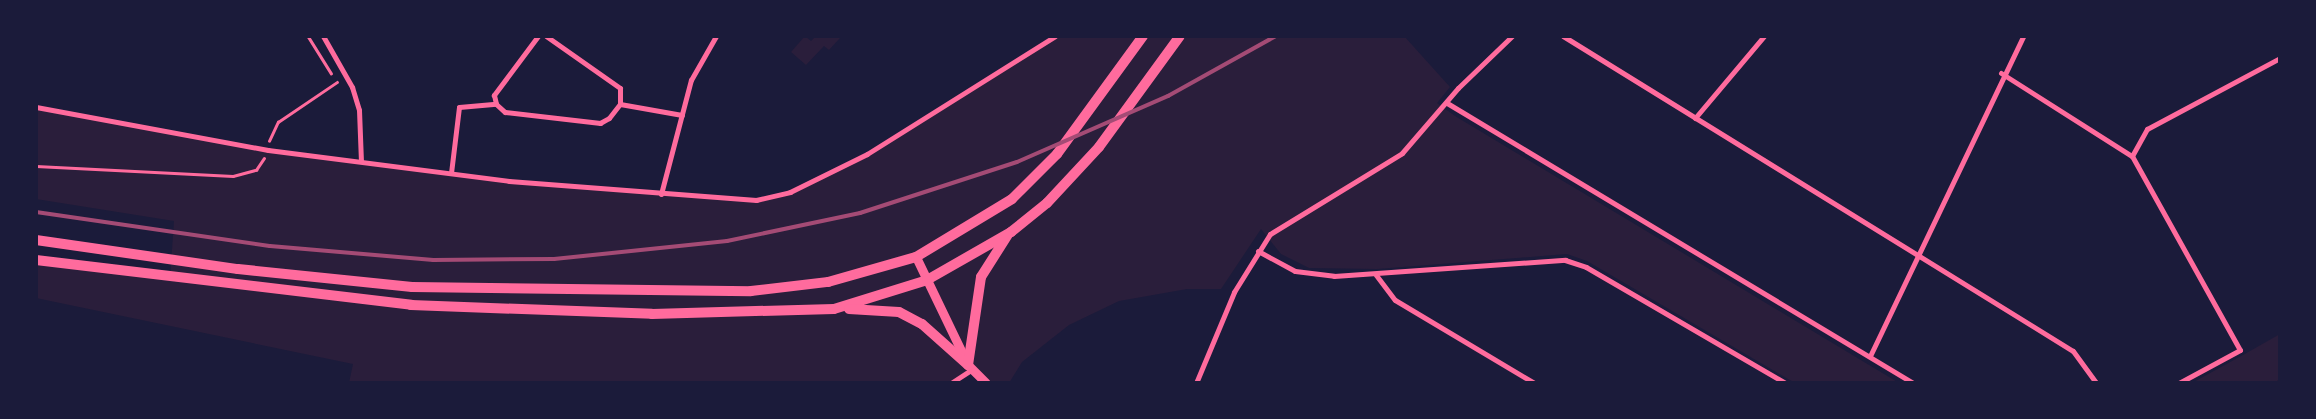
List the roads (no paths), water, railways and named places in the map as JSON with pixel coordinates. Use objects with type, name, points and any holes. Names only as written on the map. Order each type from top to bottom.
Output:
[{"type":"main road","points":[[36,240],[336,280],[468,288],[752,291],[828,282],[916,258],[990,215],[1036,177],[1143,36]]},
{"type":"main road","points":[[834,309],[927,280],[1010,232],[1077,173],[1180,36]]},
{"type":"main road","points":[[969,367],[981,277],[1010,232]]},
{"type":"main road","points":[[36,260],[411,305],[652,314],[794,313],[834,309],[899,312],[922,324],[969,367]]},
{"type":"street","points":[[323,36],[352,86],[359,110],[360,161]]},
{"type":"street","points":[[538,36],[494,95],[496,104],[505,112],[600,123],[620,104],[620,88],[546,36]]},
{"type":"street","points":[[661,194],[691,80],[716,36]]},
{"type":"street","points":[[36,107],[268,150],[451,173],[661,194],[749,200],[790,192],[867,154],[1055,36]]},
{"type":"street","points":[[1196,383],[1234,292],[1258,251],[1280,226],[1356,185],[1402,153],[1512,36]]},
{"type":"street","points":[[1563,36],[1917,258],[2073,351],[2096,383]]},
{"type":"street","points":[[1695,118],[1764,36]]},
{"type":"street","points":[[1870,356],[2001,73],[2023,36]]},
{"type":"street","points":[[2132,156],[2147,129],[2280,58]]},
{"type":"street","points":[[2001,73],[2132,156],[2240,350],[2179,383]]},
{"type":"street","points":[[1447,103],[1913,383]]},
{"type":"street","points":[[451,173],[459,107],[496,104]]},
{"type":"street","points":[[620,104],[682,115]]},
{"type":"street","points":[[1258,251],[1306,274],[1376,275],[1565,260],[1586,267],[1785,383]]},
{"type":"street","points":[[916,258],[969,367],[986,383]]},
{"type":"street","points":[[1376,275],[1395,300],[1534,383]]},
{"type":"street","points":[[951,383],[969,367]]},
{"type":"railway","points":[[36,212],[270,246],[433,260],[554,259],[727,241],[860,213],[1017,162],[1168,96],[1276,36]]}]
